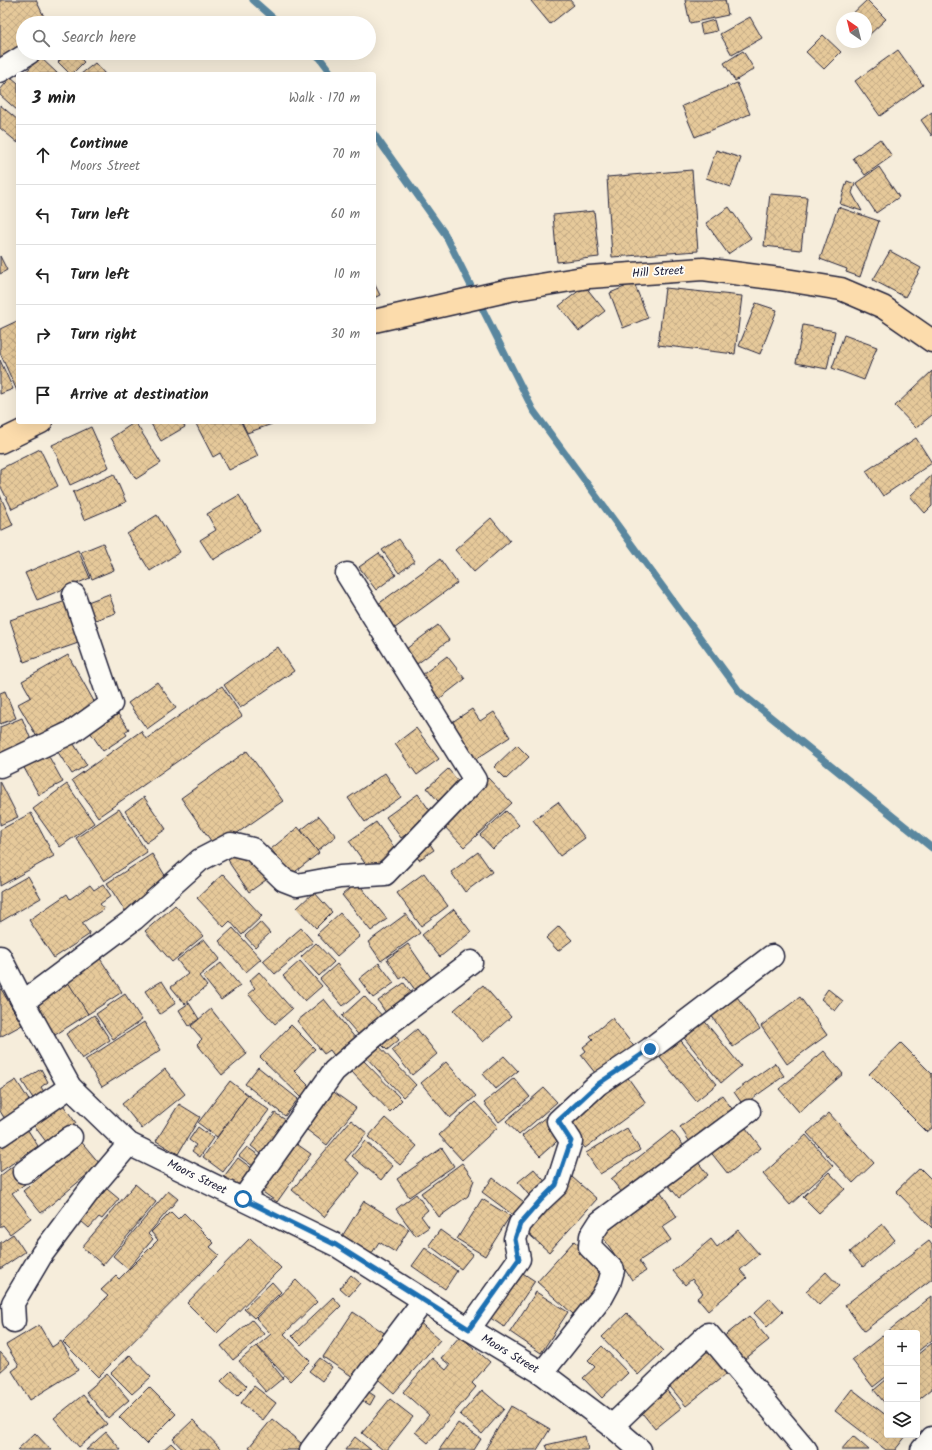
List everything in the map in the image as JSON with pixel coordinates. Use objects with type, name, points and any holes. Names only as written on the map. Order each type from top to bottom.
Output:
[{"type":"main road","name":"Hill Street","points":[[376,321],[510,290],[589,277],[703,269],[780,279],[840,289],[883,307],[932,341]]},
{"type":"main road","points":[[0,442],[37,424]]},
{"type":"street","points":[[0,71],[18,60]]},
{"type":"street","points":[[22,1002],[134,919],[200,860],[231,844],[252,849],[284,880],[297,885],[340,877],[384,874],[475,780],[347,574]]},
{"type":"street","points":[[0,766],[72,732],[111,704],[74,595]]},
{"type":"street","points":[[469,1329],[519,1259],[515,1239],[520,1224],[556,1185],[571,1141],[558,1121],[598,1084],[650,1049],[772,956]]},
{"type":"street","points":[[243,1199],[334,1072],[386,1026],[471,962]]},
{"type":"street","name":"Moors Street","points":[[1,963],[70,1087],[129,1144],[336,1245],[542,1373],[612,1426],[640,1450]]},
{"type":"street","points":[[0,1135],[70,1087]]},
{"type":"street","points":[[542,1373],[602,1298],[609,1284],[613,1270],[590,1247],[591,1236],[600,1222],[749,1111]]},
{"type":"street","points":[[24,1172],[71,1136]]},
{"type":"street","points":[[14,1321],[13,1303],[42,1254],[90,1190],[129,1144]]},
{"type":"street","points":[[311,1450],[424,1300]]},
{"type":"street","points":[[612,1426],[708,1334],[806,1450]]},
{"type":"street","points":[[922,1450],[932,1438]]},
{"type":"building","points":[[0,0],[36,0],[44,16],[16,16],[16,51],[0,59]]},
{"type":"building","points":[[570,0],[574,5],[550,24],[531,1]]},
{"type":"building","points":[[685,0],[725,0],[728,15],[690,23]]},
{"type":"building","points":[[867,0],[886,19],[872,32],[872,12],[854,12]]},
{"type":"building","points":[[750,17],[762,38],[732,55],[720,34]]},
{"type":"building","points":[[714,20],[717,31],[702,34],[700,24]]},
{"type":"building","points":[[823,35],[841,52],[824,69],[806,52]]},
{"type":"building","points":[[898,50],[923,85],[880,116],[855,81]]},
{"type":"building","points":[[743,51],[754,69],[735,81],[724,63]]},
{"type":"building","points":[[37,60],[43,60],[56,72],[26,72]]},
{"type":"building","points":[[60,60],[82,60],[84,62],[74,72],[68,72],[58,62]]},
{"type":"building","points":[[95,63],[103,72],[84,72]]},
{"type":"building","points":[[11,77],[16,81],[16,109],[0,95],[0,90]]},
{"type":"building","points":[[737,83],[750,114],[695,137],[682,106]]},
{"type":"building","points":[[0,105],[16,118],[16,141],[0,128]]},
{"type":"building","points":[[932,112],[932,136],[921,120]]},
{"type":"building","points":[[880,139],[892,156],[865,175],[853,158]]},
{"type":"building","points":[[716,150],[741,158],[731,187],[706,178]]},
{"type":"building","points":[[879,167],[899,197],[876,213],[856,183]]},
{"type":"building","points":[[692,170],[698,251],[612,257],[607,177]]},
{"type":"building","points":[[847,181],[855,184],[852,193],[862,211],[840,204]]},
{"type":"building","points":[[770,194],[807,197],[801,250],[764,246]]},
{"type":"building","points":[[729,207],[751,238],[728,254],[706,223]]},
{"type":"building","points":[[838,207],[879,221],[860,277],[846,272],[847,269],[820,259]]},
{"type":"building","points":[[594,211],[599,257],[557,262],[553,215]]},
{"type":"building","points":[[890,251],[921,268],[905,297],[873,280]]},
{"type":"building","points":[[0,256],[7,270],[0,274]]},
{"type":"building","points":[[634,283],[648,318],[623,328],[610,293]]},
{"type":"building","points":[[585,286],[605,311],[579,331],[559,306]]},
{"type":"building","points":[[376,287],[380,295],[376,297]]},
{"type":"building","points":[[665,288],[742,296],[735,354],[658,345]]},
{"type":"building","points":[[756,303],[777,310],[760,354],[739,346]]},
{"type":"building","points":[[16,321],[16,389],[0,353],[0,329]]},
{"type":"building","points":[[803,325],[835,331],[827,369],[796,363]]},
{"type":"building","points":[[844,335],[877,347],[864,380],[832,368]]},
{"type":"building","points":[[0,360],[13,389],[0,394]]},
{"type":"building","points":[[932,371],[932,415],[916,428],[895,406]]},
{"type":"building","points":[[132,424],[136,424],[161,463],[136,479],[111,438]]},
{"type":"building","points":[[151,424],[183,424],[185,427],[161,441]]},
{"type":"building","points":[[196,424],[242,424],[258,456],[229,470],[220,453],[213,457]]},
{"type":"building","points":[[243,424],[272,424],[247,433]]},
{"type":"building","points":[[91,427],[109,467],[70,485],[52,445]]},
{"type":"building","points":[[916,438],[932,463],[883,496],[866,471]]},
{"type":"building","points":[[40,449],[58,486],[12,509],[0,485],[0,469]]},
{"type":"building","points":[[114,474],[126,502],[84,520],[73,492]]},
{"type":"building","points":[[932,475],[932,506],[925,513],[910,496]]},
{"type":"building","points":[[0,495],[13,525],[0,531]]},
{"type":"building","points":[[239,495],[260,531],[213,560],[200,540],[216,530],[207,514]]},
{"type":"building","points":[[157,515],[180,552],[150,571],[127,534]]},
{"type":"building","points":[[491,518],[510,541],[474,572],[455,550]]},
{"type":"building","points":[[399,539],[415,561],[399,573],[382,550]]},
{"type":"building","points":[[103,543],[114,570],[92,579],[81,552]]},
{"type":"building","points":[[78,550],[90,578],[37,600],[25,573]]},
{"type":"building","points":[[379,553],[396,575],[376,590],[359,567]]},
{"type":"building","points":[[440,559],[457,583],[391,631],[374,607]]},
{"type":"building","points":[[109,594],[116,613],[92,621],[85,603]]},
{"type":"building","points":[[69,600],[84,641],[24,662],[10,620]]},
{"type":"building","points":[[438,625],[449,640],[417,664],[406,649]]},
{"type":"building","points":[[278,647],[294,671],[240,708],[224,685]]},
{"type":"building","points":[[68,655],[96,705],[37,737],[18,704],[31,697],[22,681]]},
{"type":"building","points":[[447,656],[465,679],[439,699],[422,675]]},
{"type":"building","points":[[157,682],[176,708],[147,729],[128,703]]},
{"type":"building","points":[[222,686],[242,716],[98,817],[72,780],[141,731],[146,739]]},
{"type":"building","points":[[5,691],[16,718],[0,724],[0,693]]},
{"type":"building","points":[[472,709],[480,721],[494,712],[510,737],[473,761],[449,724]]},
{"type":"building","points":[[112,713],[114,717],[118,714],[129,729],[125,732],[127,735],[103,751],[88,729]]},
{"type":"building","points":[[22,718],[34,747],[0,761],[0,727]]},
{"type":"building","points":[[416,728],[439,759],[417,775],[395,744]]},
{"type":"building","points":[[69,736],[87,765],[72,774],[54,746]]},
{"type":"building","points":[[517,745],[529,757],[506,779],[494,767]]},
{"type":"building","points":[[247,751],[283,801],[216,848],[181,798]]},
{"type":"building","points":[[47,753],[63,782],[39,795],[23,766]]},
{"type":"building","points":[[448,769],[460,783],[438,801],[427,788]]},
{"type":"building","points":[[385,773],[401,797],[365,822],[348,798]]},
{"type":"building","points":[[488,778],[512,803],[464,847],[440,822]]},
{"type":"building","points":[[0,781],[18,817],[0,825]]},
{"type":"building","points":[[67,784],[94,823],[60,847],[33,809]]},
{"type":"building","points":[[418,794],[433,815],[401,838],[386,817]]},
{"type":"building","points":[[144,797],[166,829],[146,843],[125,811]]},
{"type":"building","points":[[558,802],[585,838],[560,856],[533,820]]},
{"type":"building","points":[[119,809],[147,852],[104,881],[76,838]]},
{"type":"building","points":[[506,811],[519,825],[493,849],[480,835]]},
{"type":"building","points":[[31,813],[54,856],[0,886],[0,830]]},
{"type":"building","points":[[319,816],[336,836],[317,851],[301,830]]},
{"type":"building","points":[[376,822],[396,850],[369,869],[349,841]]},
{"type":"building","points":[[298,827],[319,853],[291,875],[271,849]]},
{"type":"building","points":[[427,839],[434,850],[419,860],[412,850]]},
{"type":"building","points":[[246,852],[266,880],[249,892],[230,864],[226,853]]},
{"type":"building","points":[[478,852],[492,872],[465,892],[451,872]]},
{"type":"building","points":[[152,854],[169,882],[125,911],[107,883]]},
{"type":"building","points":[[424,873],[448,906],[421,926],[397,893]]},
{"type":"building","points":[[223,874],[262,916],[242,935],[230,921],[224,927],[197,898]]},
{"type":"building","points":[[28,876],[41,898],[0,922],[0,892]]},
{"type":"building","points":[[357,882],[387,919],[371,931],[342,895]]},
{"type":"building","points":[[103,884],[111,896],[100,904],[104,909],[82,923],[90,934],[54,958],[29,920],[67,894],[70,899],[90,885],[94,890]]},
{"type":"building","points":[[314,892],[332,912],[316,928],[297,908]]},
{"type":"building","points":[[175,905],[203,936],[172,962],[145,931]]},
{"type":"building","points":[[454,909],[471,932],[440,957],[422,935]]},
{"type":"building","points":[[340,913],[360,936],[337,956],[317,934]]},
{"type":"building","points":[[406,914],[420,933],[381,961],[368,942]]},
{"type":"building","points":[[260,922],[270,933],[255,947],[245,936]]},
{"type":"building","points":[[559,926],[572,940],[558,951],[546,938]]},
{"type":"building","points":[[233,928],[261,959],[246,972],[219,941]]},
{"type":"building","points":[[301,928],[313,942],[275,974],[263,961]]},
{"type":"building","points":[[204,939],[220,959],[199,976],[207,986],[185,1004],[171,987],[188,974],[177,960]]},
{"type":"building","points":[[316,943],[334,962],[319,976],[301,957]]},
{"type":"building","points":[[408,944],[434,982],[418,994],[405,976],[400,979],[387,959]]},
{"type":"building","points":[[97,954],[122,992],[88,1014],[63,976]]},
{"type":"building","points":[[300,961],[322,986],[305,1001],[283,976]]},
{"type":"building","points":[[221,963],[240,986],[221,1000],[203,977]]},
{"type":"building","points":[[379,963],[394,983],[373,998],[359,979]]},
{"type":"building","points":[[337,964],[360,992],[343,1006],[320,979]]},
{"type":"building","points":[[259,972],[292,1009],[275,1024],[248,994],[255,988],[249,981]]},
{"type":"building","points":[[66,979],[88,1014],[55,1035],[32,1001]]},
{"type":"building","points":[[162,981],[176,1003],[160,1014],[145,991]]},
{"type":"building","points":[[404,983],[415,998],[388,1016],[378,1001]]},
{"type":"building","points":[[483,985],[511,1017],[483,1042],[454,1010]]},
{"type":"building","points":[[0,987],[22,1025],[0,1037]]},
{"type":"building","points":[[828,989],[843,1001],[835,1011],[821,999]]},
{"type":"building","points":[[125,994],[142,1020],[113,1039],[96,1014]]},
{"type":"building","points":[[735,994],[760,1029],[733,1047],[709,1012]]},
{"type":"building","points":[[364,996],[386,1020],[363,1040],[342,1016]]},
{"type":"building","points":[[800,997],[827,1035],[787,1064],[761,1026]]},
{"type":"building","points":[[324,999],[360,1044],[338,1061],[330,1050],[324,1054],[297,1021]]},
{"type":"building","points":[[189,1003],[199,1019],[189,1026],[179,1010]]},
{"type":"building","points":[[211,1009],[247,1054],[222,1075],[197,1044],[202,1039],[191,1026]]},
{"type":"building","points":[[94,1015],[110,1040],[82,1059],[66,1034]]},
{"type":"building","points":[[612,1018],[636,1049],[599,1078],[581,1055],[586,1051],[583,1047],[593,1039],[590,1036]]},
{"type":"building","points":[[702,1018],[741,1066],[721,1083],[681,1034]]},
{"type":"building","points":[[144,1022],[161,1050],[102,1087],[85,1060]]},
{"type":"building","points":[[291,1025],[315,1049],[294,1071],[311,1088],[301,1097],[260,1057]]},
{"type":"building","points":[[417,1029],[437,1054],[412,1075],[392,1050]]},
{"type":"building","points":[[391,1030],[399,1040],[387,1050],[378,1041]]},
{"type":"building","points":[[677,1036],[717,1084],[696,1101],[656,1053]]},
{"type":"building","points":[[376,1043],[416,1085],[403,1097],[364,1055]]},
{"type":"building","points":[[901,1043],[932,1074],[932,1128],[927,1132],[869,1074]]},
{"type":"building","points":[[824,1051],[843,1074],[799,1112],[779,1089]]},
{"type":"building","points":[[504,1056],[518,1071],[496,1089],[483,1074]]},
{"type":"building","points":[[362,1059],[402,1100],[390,1112],[350,1070]]},
{"type":"building","points":[[446,1062],[476,1096],[450,1118],[421,1083]]},
{"type":"building","points":[[775,1063],[784,1076],[743,1105],[734,1092]]},
{"type":"building","points":[[258,1067],[298,1099],[285,1116],[245,1084]]},
{"type":"building","points":[[41,1069],[48,1082],[41,1087],[47,1096],[36,1103],[22,1081]]},
{"type":"building","points":[[165,1069],[185,1094],[142,1129],[122,1104]]},
{"type":"building","points":[[626,1075],[646,1103],[585,1148],[564,1120]]},
{"type":"building","points":[[514,1078],[530,1097],[499,1122],[484,1103]]},
{"type":"building","points":[[16,1080],[32,1105],[6,1121],[0,1111],[0,1090]]},
{"type":"building","points":[[230,1081],[248,1095],[217,1137],[198,1123]]},
{"type":"building","points":[[544,1088],[557,1102],[519,1135],[506,1121]]},
{"type":"building","points":[[331,1090],[356,1108],[327,1145],[303,1127]]},
{"type":"building","points":[[248,1095],[269,1110],[223,1172],[203,1157]]},
{"type":"building","points":[[722,1095],[733,1110],[690,1142],[680,1127]]},
{"type":"building","points":[[61,1102],[76,1123],[47,1143],[32,1123]]},
{"type":"building","points":[[475,1102],[498,1127],[462,1160],[439,1135]]},
{"type":"building","points":[[179,1104],[200,1117],[178,1154],[156,1141]]},
{"type":"building","points":[[275,1113],[290,1123],[265,1157],[251,1146]]},
{"type":"building","points":[[829,1113],[874,1163],[853,1183],[807,1133]]},
{"type":"building","points":[[547,1116],[563,1136],[540,1156],[522,1136]]},
{"type":"building","points":[[385,1118],[417,1146],[400,1165],[368,1137]]},
{"type":"building","points":[[351,1120],[367,1133],[345,1160],[360,1173],[324,1217],[292,1190]]},
{"type":"building","points":[[743,1124],[761,1148],[728,1174],[709,1150]]},
{"type":"building","points":[[26,1127],[38,1146],[0,1172],[0,1145]]},
{"type":"building","points":[[198,1127],[213,1138],[200,1157],[192,1151],[196,1145],[189,1140]]},
{"type":"building","points":[[627,1128],[640,1150],[600,1174],[586,1153]]},
{"type":"building","points":[[672,1131],[684,1146],[623,1194],[611,1179]]},
{"type":"building","points":[[806,1135],[833,1166],[790,1205],[763,1174]]},
{"type":"building","points":[[79,1139],[100,1164],[41,1213],[23,1191],[41,1176],[38,1173]]},
{"type":"building","points":[[365,1141],[393,1166],[381,1180],[352,1156]]},
{"type":"building","points":[[294,1142],[311,1154],[277,1202],[254,1186]]},
{"type":"building","points":[[247,1147],[264,1159],[257,1169],[239,1156]]},
{"type":"building","points":[[442,1148],[454,1166],[409,1197],[397,1179]]},
{"type":"building","points":[[238,1158],[257,1172],[241,1193],[222,1179]]},
{"type":"building","points":[[697,1161],[708,1175],[679,1198],[668,1185]]},
{"type":"building","points":[[462,1163],[474,1180],[468,1196],[439,1217],[421,1193]]},
{"type":"building","points":[[13,1166],[25,1184],[12,1193],[31,1218],[10,1234],[3,1225],[0,1227],[0,1176]]},
{"type":"building","points":[[920,1168],[932,1180],[932,1228],[896,1191]]},
{"type":"building","points":[[534,1169],[549,1186],[533,1200],[518,1182]]},
{"type":"building","points":[[829,1172],[845,1189],[819,1213],[803,1197]]},
{"type":"building","points":[[572,1177],[597,1199],[549,1252],[524,1230]]},
{"type":"building","points":[[493,1178],[528,1205],[517,1218],[482,1192]]},
{"type":"building","points":[[101,1184],[119,1199],[102,1219],[99,1217],[89,1228],[74,1215]]},
{"type":"building","points":[[135,1184],[156,1202],[103,1265],[82,1247]]},
{"type":"building","points":[[659,1189],[677,1217],[662,1227],[671,1240],[639,1261],[646,1271],[632,1280],[598,1230]]},
{"type":"building","points":[[168,1191],[178,1199],[148,1234],[153,1239],[128,1269],[113,1256]]},
{"type":"building","points":[[416,1194],[428,1210],[421,1216],[429,1227],[416,1236],[396,1209]]},
{"type":"building","points":[[482,1199],[510,1216],[485,1256],[457,1239]]},
{"type":"building","points":[[364,1201],[409,1229],[395,1252],[379,1242],[370,1256],[341,1238]]},
{"type":"building","points":[[171,1212],[178,1219],[184,1213],[214,1243],[210,1247],[219,1255],[98,1377],[63,1342],[108,1296],[101,1290],[116,1276],[119,1279],[158,1240],[151,1232]]},
{"type":"building","points":[[882,1224],[895,1240],[863,1267],[850,1252]]},
{"type":"building","points":[[440,1230],[473,1254],[461,1269],[429,1245]]},
{"type":"building","points":[[738,1230],[759,1254],[740,1270],[747,1278],[708,1311],[697,1298],[703,1293],[692,1279],[685,1285],[673,1271],[711,1239],[717,1247]]},
{"type":"building","points":[[13,1234],[25,1252],[0,1269],[0,1243]]},
{"type":"building","points":[[250,1238],[281,1268],[217,1333],[187,1303]]},
{"type":"building","points":[[574,1241],[610,1273],[573,1314],[537,1282]]},
{"type":"building","points":[[929,1241],[932,1245],[932,1279],[864,1331],[845,1305]]},
{"type":"building","points":[[425,1248],[457,1271],[445,1289],[412,1266]]},
{"type":"building","points":[[515,1268],[535,1281],[504,1327],[483,1313]]},
{"type":"building","points":[[826,1272],[839,1286],[819,1305],[806,1291]]},
{"type":"building","points":[[351,1275],[360,1283],[349,1296],[340,1288]]},
{"type":"building","points":[[296,1280],[317,1302],[284,1334],[310,1361],[290,1381],[257,1346],[271,1334],[256,1318]]},
{"type":"building","points":[[272,1282],[281,1292],[254,1318],[244,1309]]},
{"type":"building","points":[[536,1292],[568,1312],[541,1353],[510,1332]]},
{"type":"building","points":[[932,1296],[932,1340],[920,1350],[920,1330],[890,1330]]},
{"type":"building","points":[[333,1297],[341,1306],[301,1345],[292,1336]]},
{"type":"building","points":[[770,1298],[783,1312],[767,1327],[754,1313]]},
{"type":"building","points":[[353,1312],[389,1336],[359,1381],[323,1357]]},
{"type":"building","points":[[627,1313],[663,1351],[638,1375],[602,1337]]},
{"type":"building","points":[[749,1316],[769,1340],[686,1406],[667,1383]]},
{"type":"building","points":[[252,1320],[264,1334],[233,1360],[221,1346]]},
{"type":"building","points":[[417,1320],[440,1340],[394,1393],[371,1373]]},
{"type":"building","points":[[39,1325],[52,1347],[61,1341],[78,1370],[30,1400],[12,1371],[19,1366],[6,1345]]},
{"type":"building","points":[[884,1334],[884,1378],[873,1387],[852,1360]]},
{"type":"building","points":[[460,1336],[490,1362],[472,1383],[476,1387],[428,1443],[415,1432],[429,1415],[403,1392],[432,1358],[446,1370],[450,1365],[441,1358]]},
{"type":"building","points":[[932,1343],[932,1389],[920,1399],[920,1366],[920,1353]]},
{"type":"building","points":[[257,1346],[283,1378],[266,1392],[239,1361]]},
{"type":"building","points":[[602,1346],[628,1373],[602,1398],[583,1378],[595,1367],[588,1360]]},
{"type":"building","points":[[0,1352],[10,1363],[0,1372]]},
{"type":"building","points":[[130,1355],[151,1377],[132,1394],[111,1373]]},
{"type":"building","points":[[320,1358],[332,1367],[322,1381],[309,1371]]},
{"type":"building","points":[[231,1371],[247,1386],[237,1396],[221,1381]]},
{"type":"building","points":[[107,1374],[129,1400],[108,1418],[86,1392]]},
{"type":"building","points":[[884,1382],[884,1402],[874,1390]]},
{"type":"building","points":[[254,1386],[276,1403],[263,1420],[241,1403]]},
{"type":"building","points":[[149,1387],[176,1414],[146,1444],[119,1417]]},
{"type":"building","points":[[664,1387],[681,1408],[655,1429],[638,1408]]},
{"type":"building","points":[[364,1389],[375,1396],[370,1405],[358,1398]]},
{"type":"building","points":[[852,1389],[884,1414],[884,1438],[905,1438],[895,1450],[886,1450],[835,1411]]},
{"type":"building","points":[[482,1390],[504,1409],[482,1434],[460,1415]]},
{"type":"building","points":[[83,1395],[107,1424],[79,1447],[54,1418]]},
{"type":"building","points":[[390,1399],[413,1417],[387,1450],[383,1450],[362,1433]]},
{"type":"building","points":[[511,1406],[550,1429],[537,1450],[485,1450]]},
{"type":"building","points":[[272,1419],[307,1448],[305,1450],[253,1450],[249,1447]]},
{"type":"building","points":[[193,1420],[222,1450],[183,1450],[173,1439]]},
{"type":"building","points":[[458,1423],[481,1439],[474,1450],[439,1450]]},
{"type":"building","points":[[106,1432],[121,1450],[86,1450]]},
{"type":"building","points":[[35,1433],[51,1450],[17,1450]]},
{"type":"building","points":[[585,1436],[588,1450],[548,1450],[546,1445]]},
{"type":"building","points":[[853,1436],[869,1450],[841,1450]]},
{"type":"building","points":[[355,1437],[371,1450],[345,1450]]},
{"type":"building","points":[[171,1443],[178,1450],[163,1450]]},
{"type":"waterway","points":[[253,0],[271,16]]},
{"type":"waterway","points":[[322,60],[330,72]]},
{"type":"waterway","points":[[376,137],[445,234],[533,410],[740,692],[932,848]]},
{"type":"route","points":[[243,1199],[336,1245],[469,1329],[519,1259],[515,1239],[520,1224],[556,1185],[571,1141],[558,1121],[598,1084],[650,1049]]}]
